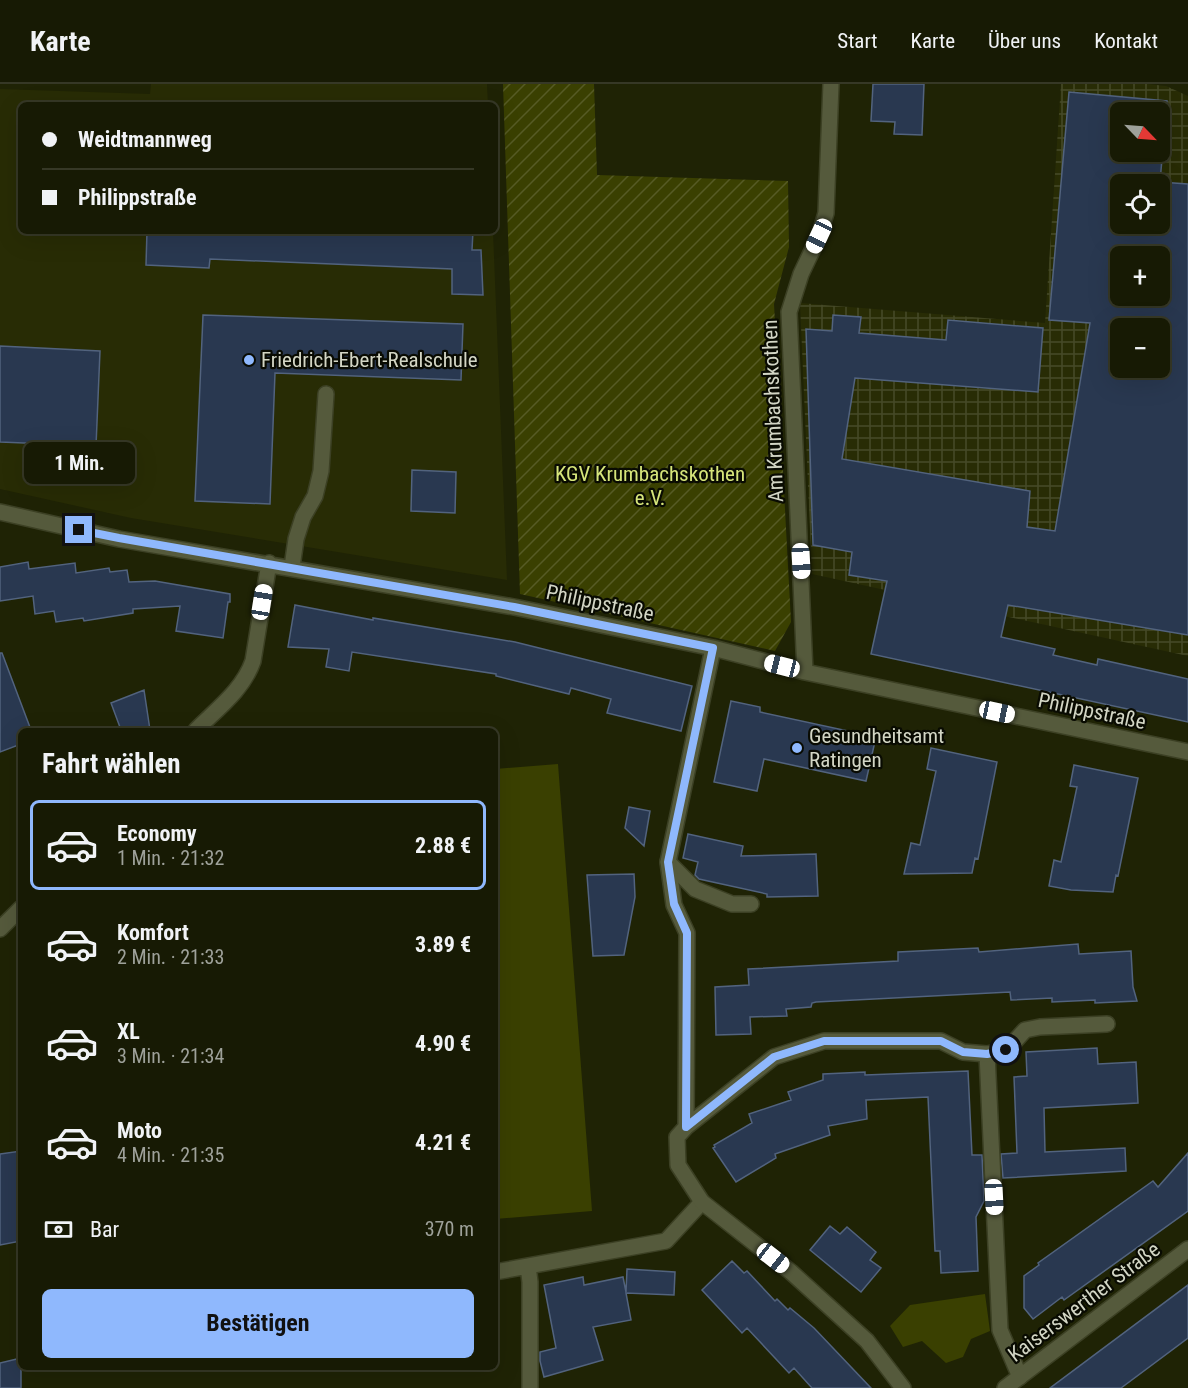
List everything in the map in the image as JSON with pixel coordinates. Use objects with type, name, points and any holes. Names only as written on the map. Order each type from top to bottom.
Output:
[{"type":"street","name":"Am Krumbachskothen","points":[[805,672],[789,312],[801,274],[819,236],[826,213],[831,84]]},
{"type":"street","points":[[292,567],[296,539],[303,517],[315,496],[321,471],[326,394]]},
{"type":"street","name":"Philippstraße","points":[[0,512],[119,538],[514,607],[713,648],[805,672],[1188,753]]},
{"type":"street","points":[[198,728],[248,675],[253,661],[269,563]]},
{"type":"street","points":[[686,1127],[687,933],[674,904],[668,862],[713,648]]},
{"type":"street","points":[[668,862],[695,889],[732,904],[751,904]]},
{"type":"street","points":[[0,929],[18,911]]},
{"type":"street","points":[[903,1388],[867,1341],[791,1272],[702,1202],[678,1165],[677,1137],[686,1127],[774,1057],[824,1041],[941,1041],[963,1052],[987,1054],[1006,1050],[1025,1030],[1107,1024]]},
{"type":"street","points":[[987,1054],[1000,1330],[1020,1377]]},
{"type":"street","points":[[498,1271],[666,1241],[702,1202]]},
{"type":"street","name":"Kaiserswerther Straße","points":[[1005,1388],[1188,1249]]},
{"type":"street","points":[[528,1266],[530,1388]]},
{"type":"shaded area","name":"Friedrich-Ebert-Realschule","points":[[151,84],[487,84],[488,102],[18,102],[18,234],[493,234],[507,580],[131,518],[0,489],[0,89],[150,94]]},
{"type":"shaded area","points":[[1061,84],[1147,84],[1166,86],[1188,96],[1188,656],[812,574],[800,303],[1045,323]]},
{"type":"green space","name":"KGV Krumbachskothen e.V.","points":[[503,84],[594,84],[597,175],[788,181],[789,247],[774,304],[791,622],[775,651],[520,594]]},
{"type":"green space","points":[[558,764],[592,1211],[498,1219],[498,769]]},
{"type":"green space","points":[[985,1294],[990,1331],[971,1339],[963,1357],[946,1363],[922,1341],[903,1347],[890,1326],[910,1305]]},
{"type":"building","points":[[873,84],[924,84],[922,135],[894,134],[895,122],[871,121]]},
{"type":"building","points":[[1069,92],[1167,101],[1110,102],[1110,162],[1162,162],[1161,174],[1110,174],[1110,234],[1170,234],[1170,183],[1188,184],[1188,635],[1008,605],[1001,637],[1055,649],[1053,655],[1097,665],[1098,659],[1188,679],[1188,722],[871,654],[887,581],[849,575],[852,552],[813,545],[806,329],[832,331],[833,315],[861,317],[859,333],[946,340],[948,320],[1043,328],[1038,392],[855,378],[842,459],[1030,491],[1027,527],[1055,531],[1090,323],[1049,320]]},
{"type":"building","points":[[147,234],[473,234],[472,250],[481,250],[483,295],[452,294],[452,269],[210,259],[209,268],[146,265]]},
{"type":"building","points":[[203,315],[463,324],[461,380],[275,373],[270,504],[195,501]]},
{"type":"building","points":[[0,346],[100,351],[96,446],[0,442]]},
{"type":"building","points":[[412,470],[456,472],[455,513],[411,511]]},
{"type":"building","points":[[28,562],[29,569],[75,563],[76,573],[109,568],[110,572],[127,570],[129,582],[155,581],[230,594],[223,638],[176,631],[180,606],[133,609],[133,613],[84,621],[83,618],[56,622],[54,611],[35,614],[33,596],[0,601],[0,567]]},
{"type":"building","points":[[295,605],[373,620],[373,618],[515,642],[692,686],[681,731],[607,713],[611,699],[571,688],[569,694],[496,676],[496,674],[352,652],[349,671],[326,667],[329,649],[288,647]]},
{"type":"building","points":[[0,653],[2,653],[30,728],[18,728],[18,745],[0,752]]},
{"type":"building","points":[[144,690],[150,728],[120,728],[111,703]]},
{"type":"building","name":"Gesundheitsamt Ratingen","points":[[731,701],[760,707],[760,712],[876,737],[866,781],[764,759],[757,791],[714,782]]},
{"type":"building","points":[[931,748],[997,762],[978,859],[975,858],[972,873],[904,874],[911,843],[920,845],[936,771],[927,769]]},
{"type":"building","points":[[1074,765],[1138,778],[1113,892],[1071,890],[1049,886],[1054,860],[1061,862],[1077,787],[1070,786]]},
{"type":"building","points":[[629,807],[650,811],[644,846],[625,828]]},
{"type":"building","points":[[688,834],[743,846],[741,856],[816,854],[818,896],[767,897],[767,894],[699,879],[695,875],[698,862],[683,858]]},
{"type":"building","points":[[634,874],[635,897],[624,955],[593,956],[587,875]]},
{"type":"building","points":[[1078,944],[1079,954],[1131,951],[1133,987],[1137,1001],[1095,1003],[1095,1000],[1052,1002],[1052,998],[1011,1000],[1010,992],[816,1002],[812,1003],[811,1007],[786,1009],[787,1016],[750,1017],[751,1034],[716,1035],[715,987],[749,985],[748,969],[898,961],[898,952],[978,948],[979,952]]},
{"type":"building","points":[[1097,1048],[1098,1064],[1136,1062],[1138,1103],[1044,1108],[1045,1152],[1125,1148],[1126,1171],[1003,1178],[1001,1154],[1017,1153],[1014,1077],[1027,1076],[1026,1052]]},
{"type":"building","points":[[968,1071],[972,1155],[982,1155],[984,1201],[976,1217],[978,1271],[941,1273],[940,1251],[935,1251],[928,1097],[866,1100],[867,1119],[828,1126],[830,1135],[775,1154],[776,1158],[736,1182],[713,1148],[714,1145],[752,1123],[749,1114],[791,1100],[788,1092],[823,1080],[823,1074],[865,1072],[865,1075]]},
{"type":"building","points":[[18,1151],[18,1242],[0,1245],[0,1154]]},
{"type":"building","points":[[1188,1153],[1188,1211],[1064,1300],[1062,1297],[1033,1319],[1024,1308],[1024,1276],[1039,1265],[1038,1263],[1153,1181],[1158,1187]]},
{"type":"building","points":[[830,1226],[840,1234],[847,1227],[876,1252],[870,1260],[881,1268],[861,1292],[810,1250]]},
{"type":"building","points":[[732,1261],[744,1273],[747,1271],[775,1301],[777,1299],[788,1310],[790,1308],[814,1328],[871,1388],[812,1388],[794,1368],[789,1373],[747,1328],[742,1333],[702,1290]]},
{"type":"building","points":[[627,1269],[675,1272],[674,1295],[626,1293],[631,1320],[593,1327],[603,1360],[544,1377],[540,1352],[556,1348],[544,1285],[583,1277],[584,1285],[623,1277],[626,1292]]},
{"type":"building","points":[[1188,1285],[1188,1338],[1121,1388],[1050,1388]]},
{"type":"building","points":[[18,1359],[18,1370],[21,1370],[21,1388],[0,1388],[0,1363]]},
{"type":"place","name":"Friedrich-Ebert-Realschule","points":[[249,360]]},
{"type":"place","name":"Gesundheitsamt Ratingen","points":[[797,748]]},
{"type":"route","points":[[79,530],[514,607],[713,648],[668,862],[674,904],[687,933],[686,1127],[774,1057],[824,1041],[941,1041],[963,1052],[987,1054],[1006,1050]]}]
